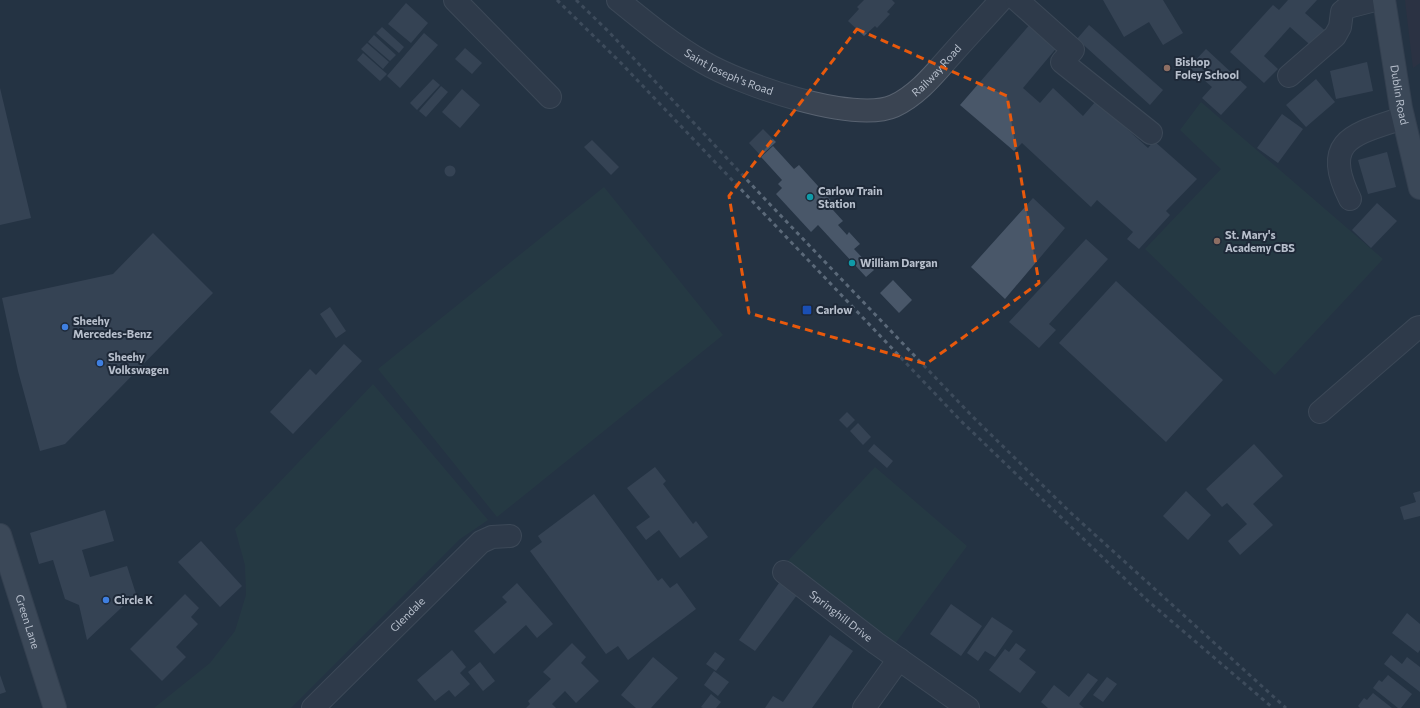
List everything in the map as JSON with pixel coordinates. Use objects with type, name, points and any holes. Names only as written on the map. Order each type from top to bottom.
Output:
[{"type":"main road","name":"Dublin Road","points":[[1384,0],[1403,118],[1420,188]]},
{"type":"main road","name":"Green Lane","points":[[0,535],[55,708]]},
{"type":"street","points":[[455,0],[550,97]]},
{"type":"street","name":"Saint Joseph's Road","points":[[618,0],[666,37],[704,63],[765,90],[818,105],[855,110]]},
{"type":"street","name":"Railway Road","points":[[855,110],[893,107],[915,93],[1001,0]]},
{"type":"street","points":[[1017,0],[1073,50],[1062,62],[1150,133]]},
{"type":"street","points":[[1289,76],[1335,36],[1340,27],[1342,12],[1348,7],[1375,0]]},
{"type":"street","points":[[1350,198],[1342,183],[1340,169],[1339,154],[1344,145],[1351,137],[1368,129],[1403,118]]},
{"type":"street","points":[[1320,412],[1416,328],[1420,327]]},
{"type":"street","name":"Glendale","points":[[313,708],[481,542],[492,537],[510,536]]},
{"type":"street","name":"Springhill Drive","points":[[784,572],[862,633],[968,708]]},
{"type":"street","points":[[864,708],[899,659]]},
{"type":"highlighted area","points":[[857,29],[1007,96],[1039,283],[926,364],[749,313],[729,196]]},
{"type":"shaded area","points":[[1405,0],[1420,0],[1420,63],[1413,68]]},
{"type":"green space","points":[[1201,102],[1383,259],[1275,375],[1145,249],[1221,169],[1180,130]]},
{"type":"green space","points":[[604,187],[723,335],[497,517],[378,369]]},
{"type":"green space","points":[[373,384],[488,520],[460,539],[291,708],[154,708],[210,663],[235,631],[246,595],[245,565],[235,529]]},
{"type":"green space","points":[[875,467],[967,546],[892,648],[785,564]]},
{"type":"building","points":[[864,0],[892,0],[895,3],[887,12],[890,14],[877,28],[875,26],[864,36],[848,21],[859,9],[857,7]]},
{"type":"building","points":[[1103,0],[1163,0],[1183,33],[1163,45],[1149,22],[1124,37]]},
{"type":"building","points":[[1288,0],[1317,0],[1305,13],[1330,35],[1316,50],[1290,27],[1264,56],[1278,69],[1264,83],[1230,52],[1273,5],[1279,10]]},
{"type":"building","points":[[406,3],[428,23],[411,43],[388,24]]},
{"type":"building","points":[[1032,22],[1059,45],[1023,88],[1040,103],[1053,88],[1083,116],[1096,101],[1148,148],[1154,141],[1197,179],[1166,211],[1170,215],[1139,249],[1127,239],[1133,232],[1097,200],[1091,207],[1022,143],[1014,151],[960,105]]},
{"type":"building","points":[[1089,25],[1163,90],[1150,105],[1077,39]]},
{"type":"building","points":[[382,27],[404,47],[399,53],[376,33]]},
{"type":"building","points":[[424,33],[438,45],[400,88],[387,76]]},
{"type":"building","points":[[374,35],[396,55],[390,61],[368,42]]},
{"type":"building","points":[[367,43],[389,62],[383,69],[361,49]]},
{"type":"building","points":[[465,48],[482,63],[472,74],[455,59]]},
{"type":"building","points":[[1206,49],[1247,87],[1221,115],[1202,98],[1212,87],[1189,67]]},
{"type":"building","points":[[363,53],[387,74],[380,81],[357,60]]},
{"type":"building","points":[[1367,62],[1373,91],[1336,99],[1330,71]]},
{"type":"building","points":[[433,79],[440,85],[417,110],[410,103]]},
{"type":"building","points":[[1316,79],[1335,102],[1306,127],[1286,105]]},
{"type":"building","points":[[441,86],[448,92],[426,117],[419,111]]},
{"type":"building","points":[[0,88],[31,218],[0,225]]},
{"type":"building","points":[[462,89],[480,105],[460,128],[442,112]]},
{"type":"building","points":[[1282,114],[1303,129],[1278,163],[1257,148]]},
{"type":"building","points":[[763,129],[776,142],[761,156],[749,143]]},
{"type":"building","points":[[592,140],[619,167],[611,175],[584,147]]},
{"type":"building","name":"Carlow Train Station","points":[[773,146],[794,169],[799,165],[837,207],[833,210],[843,221],[838,225],[847,235],[849,232],[860,244],[854,249],[874,270],[866,277],[818,225],[811,232],[776,194],[782,188],[778,184],[782,180],[761,157]]},
{"type":"building","points":[[1387,152],[1396,187],[1368,194],[1358,160]]},
{"type":"building","points":[[448,166],[452,166],[454,167],[454,175],[448,176],[445,173],[445,169]]},
{"type":"building","points":[[1033,198],[1065,228],[1005,299],[971,267]]},
{"type":"building","points":[[1377,203],[1397,221],[1371,248],[1352,230]]},
{"type":"building","points":[[153,233],[213,293],[65,444],[40,451],[18,371],[2,298],[113,274]]},
{"type":"building","points":[[1086,239],[1108,259],[1049,324],[1056,330],[1039,348],[1009,322]]},
{"type":"building","points":[[893,280],[912,300],[899,313],[880,293]]},
{"type":"building","points":[[1116,281],[1223,380],[1166,442],[1059,343]]},
{"type":"building","points":[[330,307],[346,331],[336,338],[320,314]]},
{"type":"building","points":[[344,344],[362,361],[293,434],[270,412],[310,369],[316,375]]},
{"type":"building","points":[[847,412],[855,420],[847,428],[839,420]]},
{"type":"building","points":[[858,423],[871,437],[863,445],[850,431]]},
{"type":"building","points":[[874,444],[893,461],[887,468],[868,451]]},
{"type":"building","points":[[1254,444],[1283,476],[1253,504],[1273,525],[1240,555],[1228,541],[1247,524],[1227,503],[1222,507],[1206,489]]},
{"type":"building","points":[[655,467],[666,481],[663,484],[693,524],[696,521],[708,537],[680,558],[659,530],[646,540],[636,527],[650,517],[627,488]]},
{"type":"building","points":[[1186,491],[1211,515],[1188,540],[1163,516]]},
{"type":"building","points":[[1420,491],[1420,516],[1404,520],[1400,507],[1416,502],[1413,493]]},
{"type":"building","points":[[594,494],[658,581],[662,578],[670,588],[677,583],[696,609],[628,660],[618,646],[606,654],[530,551],[542,542],[538,536]]},
{"type":"building","name":"Circle K","points":[[105,510],[114,541],[82,550],[90,577],[127,566],[136,594],[87,640],[79,605],[65,599],[53,560],[39,564],[30,533]]},
{"type":"building","points":[[201,541],[242,586],[220,607],[178,562]]},
{"type":"building","points":[[517,583],[553,624],[537,638],[526,625],[494,654],[474,631],[507,602],[502,597]]},
{"type":"building","points":[[779,583],[797,595],[755,651],[739,640]]},
{"type":"building","points":[[185,594],[199,608],[191,617],[198,624],[176,647],[186,657],[162,681],[130,649]]},
{"type":"building","points":[[951,604],[982,626],[961,656],[930,634]]},
{"type":"building","points":[[1407,613],[1420,624],[1420,650],[1418,653],[1392,633]]},
{"type":"building","points":[[992,617],[1013,631],[995,657],[985,651],[978,661],[967,653]]},
{"type":"building","points":[[830,635],[853,651],[812,708],[765,708],[773,696],[783,702]]},
{"type":"building","points":[[572,643],[586,657],[581,663],[599,681],[576,703],[565,691],[552,704],[556,708],[526,708],[530,704],[528,701],[551,679],[543,672]]},
{"type":"building","points":[[1016,643],[1026,650],[1019,659],[1036,672],[1020,693],[989,670],[1005,649],[1009,652]]},
{"type":"building","points":[[452,650],[466,667],[460,673],[470,684],[455,697],[449,690],[435,701],[417,680]]},
{"type":"building","points":[[715,652],[725,659],[716,671],[706,664]]},
{"type":"building","points":[[1391,655],[1402,664],[1407,657],[1420,667],[1420,692],[1384,664]]},
{"type":"building","points":[[653,657],[678,678],[651,708],[636,708],[621,695]]},
{"type":"building","points":[[480,662],[495,681],[483,691],[468,672]]},
{"type":"building","points":[[714,671],[729,682],[718,696],[704,685]]},
{"type":"building","points":[[1088,673],[1098,680],[1079,704],[1084,708],[1048,708],[1041,702],[1054,685],[1069,697]]},
{"type":"building","points":[[0,675],[6,692],[0,694]]},
{"type":"building","points":[[1388,675],[1412,694],[1401,708],[1398,708],[1373,688],[1379,680],[1382,682]]},
{"type":"building","points":[[1107,677],[1117,684],[1103,702],[1093,695]]},
{"type":"building","points":[[1373,693],[1392,708],[1360,708],[1358,706],[1364,698],[1367,700]]},
{"type":"building","points":[[711,694],[721,702],[716,708],[701,707]]},
{"type":"railway","points":[[557,0],[621,63],[961,421],[1148,601],[1273,708]]},
{"type":"railway","points":[[576,0],[609,32],[763,197],[973,417],[1071,513],[1286,708]]},
{"type":"place","name":"Bishop Foley School","points":[[1167,68]]},
{"type":"place","name":"Carlow Train Station","points":[[810,197]]},
{"type":"place","name":"St. Mary's Academy CBS","points":[[1217,241]]},
{"type":"place","name":"William Dargan","points":[[852,263]]},
{"type":"place","name":"Carlow","points":[[807,310]]},
{"type":"place","name":"Sheehy Mercedes-Benz","points":[[65,327]]},
{"type":"place","name":"Sheehy Volkswagen","points":[[100,363]]},
{"type":"place","name":"Circle K","points":[[106,600]]}]
